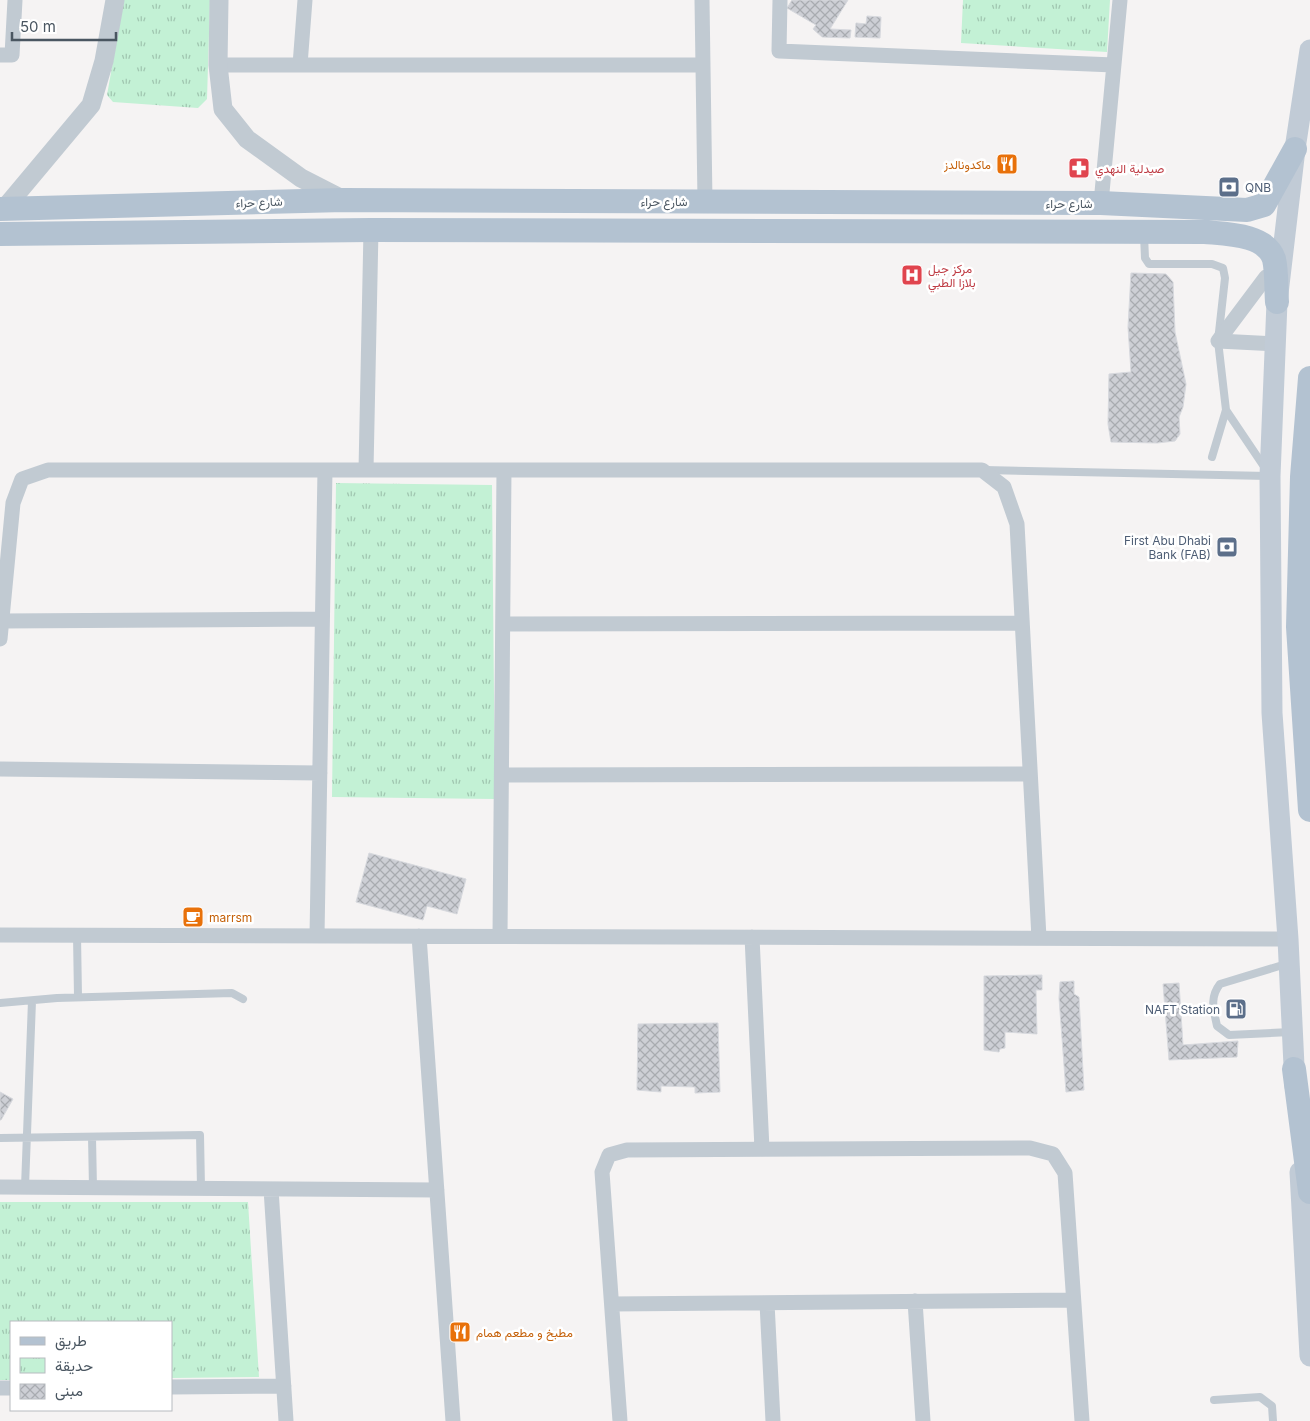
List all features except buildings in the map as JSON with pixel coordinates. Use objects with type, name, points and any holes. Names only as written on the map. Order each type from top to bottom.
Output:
[{"type":"main road","points":[[1310,50],[1295,149],[1277,302],[1270,476],[1272,713],[1288,939],[1310,1356]]},
{"type":"main road","name":"شارع حراء","points":[[2,210],[344,200],[1101,204],[1247,210],[1264,205],[1295,149]]},
{"type":"main road","points":[[515,200],[516,231]]},
{"type":"main road","points":[[1205,208],[1205,232]]},
{"type":"main road","points":[[0,234],[371,230],[1205,232],[1249,236],[1266,248],[1274,258],[1277,302]]},
{"type":"main road","points":[[1310,378],[1302,477],[1298,627],[1310,810]]},
{"type":"main road","points":[[1294,1069],[1310,1192]]},
{"type":"street","points":[[0,55],[12,56],[15,0]]},
{"type":"street","points":[[2,210],[91,105],[104,61],[115,0]]},
{"type":"street","points":[[219,0],[218,65],[223,109],[247,139],[301,178],[344,200]]},
{"type":"street","points":[[300,65],[306,0]]},
{"type":"street","points":[[702,0],[705,201]]},
{"type":"street","points":[[780,0],[779,51],[1114,65]]},
{"type":"street","points":[[1101,204],[1120,0]]},
{"type":"street","points":[[218,65],[703,64]]},
{"type":"street","points":[[366,470],[371,230]]},
{"type":"street","points":[[1218,341],[1266,278]]},
{"type":"street","points":[[1218,341],[1275,344]]},
{"type":"street","points":[[0,638],[13,504],[22,479],[48,470],[982,470],[1004,488],[1016,524],[1039,938]]},
{"type":"street","points":[[317,936],[324,470]]},
{"type":"street","points":[[500,936],[504,470]]},
{"type":"street","points":[[2,621],[322,619]]},
{"type":"street","points":[[503,624],[1022,623]]},
{"type":"street","points":[[0,769],[320,773]]},
{"type":"street","points":[[502,774],[1030,774]]},
{"type":"street","points":[[0,934],[1288,939]]},
{"type":"street","points":[[419,936],[453,1421]]},
{"type":"street","points":[[752,937],[762,1149]]},
{"type":"street","points":[[620,1421],[602,1172],[609,1155],[627,1150],[1030,1148],[1053,1154],[1065,1173],[1082,1421]]},
{"type":"street","points":[[0,1187],[436,1190]]},
{"type":"street","points":[[271,1189],[286,1421]]},
{"type":"street","points":[[612,1304],[1073,1300]]},
{"type":"street","points":[[915,1301],[923,1421]]},
{"type":"street","points":[[767,1302],[773,1421]]},
{"type":"street","points":[[172,1387],[284,1386]]},
{"type":"lane","points":[[1143,232],[1145,258],[1149,264],[1212,264],[1223,268],[1225,278],[1218,341],[1226,410],[1212,457]]},
{"type":"lane","points":[[1226,410],[1270,476]]},
{"type":"lane","points":[[982,470],[1270,476]]},
{"type":"lane","points":[[77,935],[78,997]]},
{"type":"lane","points":[[1288,964],[1220,984],[1214,991],[1212,1001],[1217,1026],[1222,1032],[1230,1035],[1292,1032]]},
{"type":"lane","points":[[0,1003],[78,997],[232,993],[243,999]]},
{"type":"lane","points":[[25,1187],[32,1001]]},
{"type":"lane","points":[[0,1138],[200,1135],[201,1188]]},
{"type":"lane","points":[[92,1137],[92,1188]]},
{"type":"lane","points":[[1214,1400],[1260,1397],[1272,1406],[1273,1421]]},
{"type":"green space","points":[[124,0],[210,0],[207,99],[198,108],[113,102],[107,95]]},
{"type":"green space","points":[[963,0],[1110,0],[1107,52],[961,43]]},
{"type":"green space","points":[[336,483],[492,485],[495,799],[332,797]]},
{"type":"green space","points":[[0,1202],[248,1202],[259,1377],[172,1378],[172,1321],[10,1321],[10,1380],[0,1380]]},
{"type":"place","name":"ماكدونالدز","points":[[1007,164]]},
{"type":"place","name":"صيدلية النهدي","points":[[1079,168]]},
{"type":"place","name":"QNB","points":[[1229,187]]},
{"type":"place","name":"مركز جيل بلازا الطبي","points":[[912,275]]},
{"type":"place","name":"First Abu Dhabi Bank (FAB)","points":[[1227,547]]},
{"type":"place","name":"marrsm","points":[[193,917]]},
{"type":"place","name":"NAFT Station","points":[[1236,1009]]},
{"type":"place","name":"مطبخ و مطعم همام","points":[[460,1332]]}]
